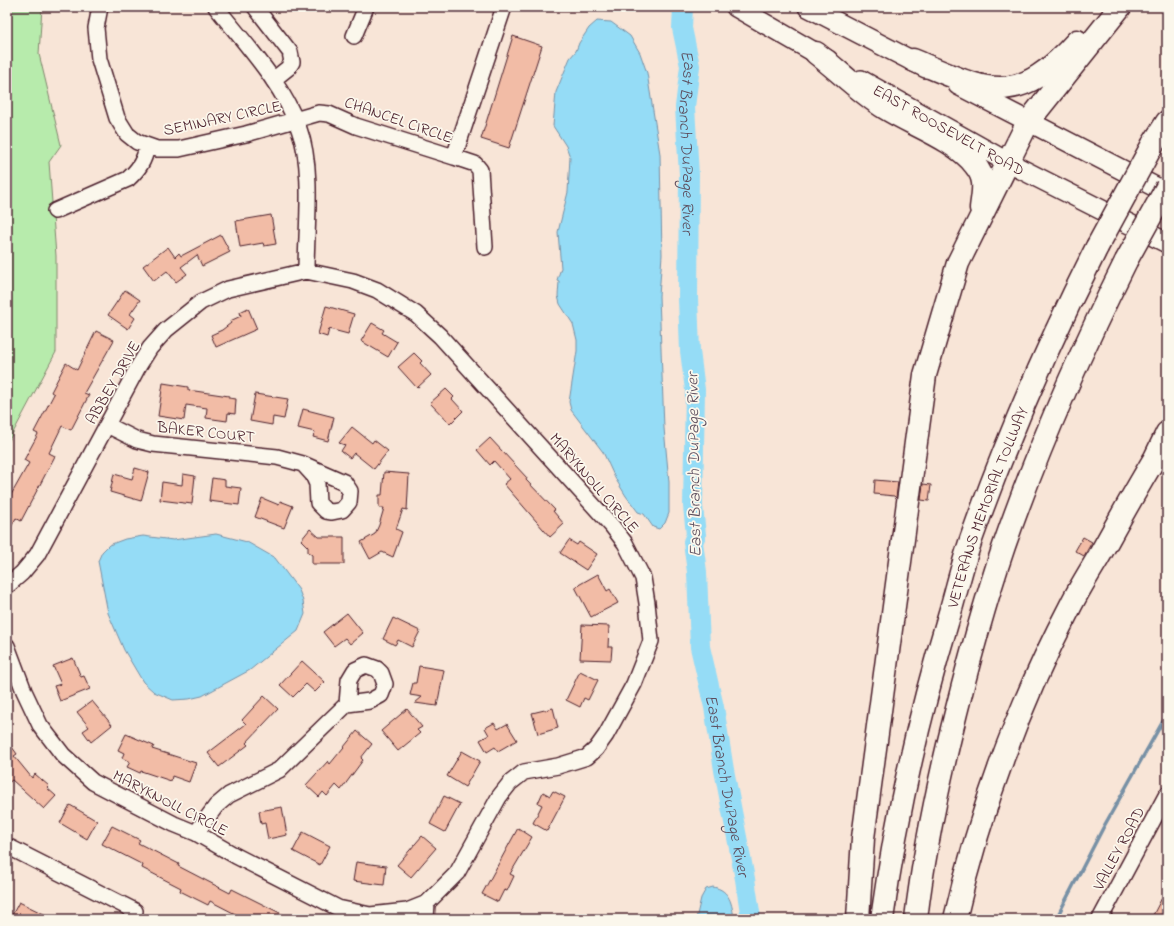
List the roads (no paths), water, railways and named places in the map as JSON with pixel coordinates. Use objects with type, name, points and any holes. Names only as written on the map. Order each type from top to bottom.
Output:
[{"type":"highway","points":[[912,60],[975,86],[995,89],[1015,86],[1036,78],[1051,67],[1068,51],[1107,7]]},
{"type":"highway","points":[[858,919],[863,838],[925,375],[958,263],[1009,163],[1028,122],[1120,7]]},
{"type":"highway","points":[[816,53],[885,108],[968,156],[976,165],[984,181],[980,218]]},
{"type":"highway","name":"VETERANS MEMORIAL TOLLWAY","points":[[882,919],[894,845],[916,734],[934,665],[972,536],[1035,375],[1097,246],[1153,144],[1167,122]]},
{"type":"highway","name":"VETERANS MEMORIAL TOLLWAY","points":[[916,919],[937,793],[965,674],[1003,548],[1036,459],[1065,390],[1126,261],[1167,187]]},
{"type":"highway","points":[[955,919],[985,809],[1008,746],[1034,682],[1071,604],[1161,450],[1167,433]]},
{"type":"main road","name":"EAST ROOSEVELT ROAD","points":[[736,7],[880,92],[1009,163],[1167,243]]},
{"type":"main road","points":[[808,7],[1167,193]]},
{"type":"street","name":"SEMINARY CIRCLE","points":[[100,7],[96,28],[99,59],[109,95],[117,118],[127,134],[147,147],[167,150],[179,149],[246,134],[294,120]]},
{"type":"street","points":[[255,7],[290,52],[292,62],[288,68],[273,80]]},
{"type":"street","points":[[354,36],[366,7]]},
{"type":"street","name":"CHANCEL CIRCLE","points":[[294,120],[310,115],[328,114],[356,126],[454,157],[504,7]]},
{"type":"street","points":[[218,8],[273,80],[300,130],[307,180],[306,271]]},
{"type":"street","points":[[54,211],[128,179],[137,172],[145,159],[147,147]]},
{"type":"street","points":[[454,157],[475,164],[480,170],[484,247]]},
{"type":"street","name":"ABBEY DRIVE","points":[[7,586],[22,573],[40,550],[138,367],[150,348],[166,330],[201,302],[228,288],[306,271]]},
{"type":"street","name":"MARYKNOLL CIRCLE","points":[[7,646],[35,715],[49,739],[62,755],[81,772],[103,788],[174,824],[196,833],[236,856],[338,908],[360,914],[384,917],[407,911],[427,903],[457,874],[499,797],[510,783],[524,772],[558,766],[587,757],[606,735],[639,673],[651,642],[643,578],[625,543],[612,526],[424,320],[403,304],[377,290],[353,281],[306,271]]},
{"type":"street","name":"BAKER COURT","points":[[107,425],[137,440],[152,444],[277,457],[303,464]]},
{"type":"street","points":[[196,833],[216,806],[224,799],[279,770],[347,704]]},
{"type":"street","name":"VALLEY ROAD","points":[[1100,919],[1167,794]]},
{"type":"street","points":[[7,846],[133,915]]},
{"type":"street","points":[[426,919],[427,903]]},
{"type":"water","points":[[597,21],[611,22],[630,36],[640,53],[647,73],[660,154],[662,255],[659,296],[664,428],[669,482],[669,513],[665,523],[659,529],[653,527],[644,514],[638,512],[626,496],[615,478],[603,452],[571,410],[569,402],[577,351],[577,340],[573,324],[560,304],[558,296],[559,281],[557,280],[561,268],[558,232],[568,192],[570,157],[566,146],[553,126],[556,92],[570,58],[576,51],[579,43],[589,28]]},
{"type":"water","points":[[216,534],[247,542],[275,558],[299,590],[303,601],[305,614],[298,631],[250,670],[202,696],[173,700],[154,692],[143,682],[124,650],[108,613],[98,561],[102,552],[109,545],[125,539],[143,536],[173,540]]},
{"type":"water","points":[[713,887],[727,894],[731,903],[734,919],[696,919],[701,898],[706,889]]},
{"type":"waterway","name":"East Branch DuPage River","points":[[683,7],[682,28],[690,66],[685,107],[689,175],[688,298],[690,351],[695,390],[693,506],[696,535],[693,542],[697,572],[700,647],[714,707],[751,919]]},
{"type":"waterway","points":[[1056,919],[1103,828],[1167,714]]}]
